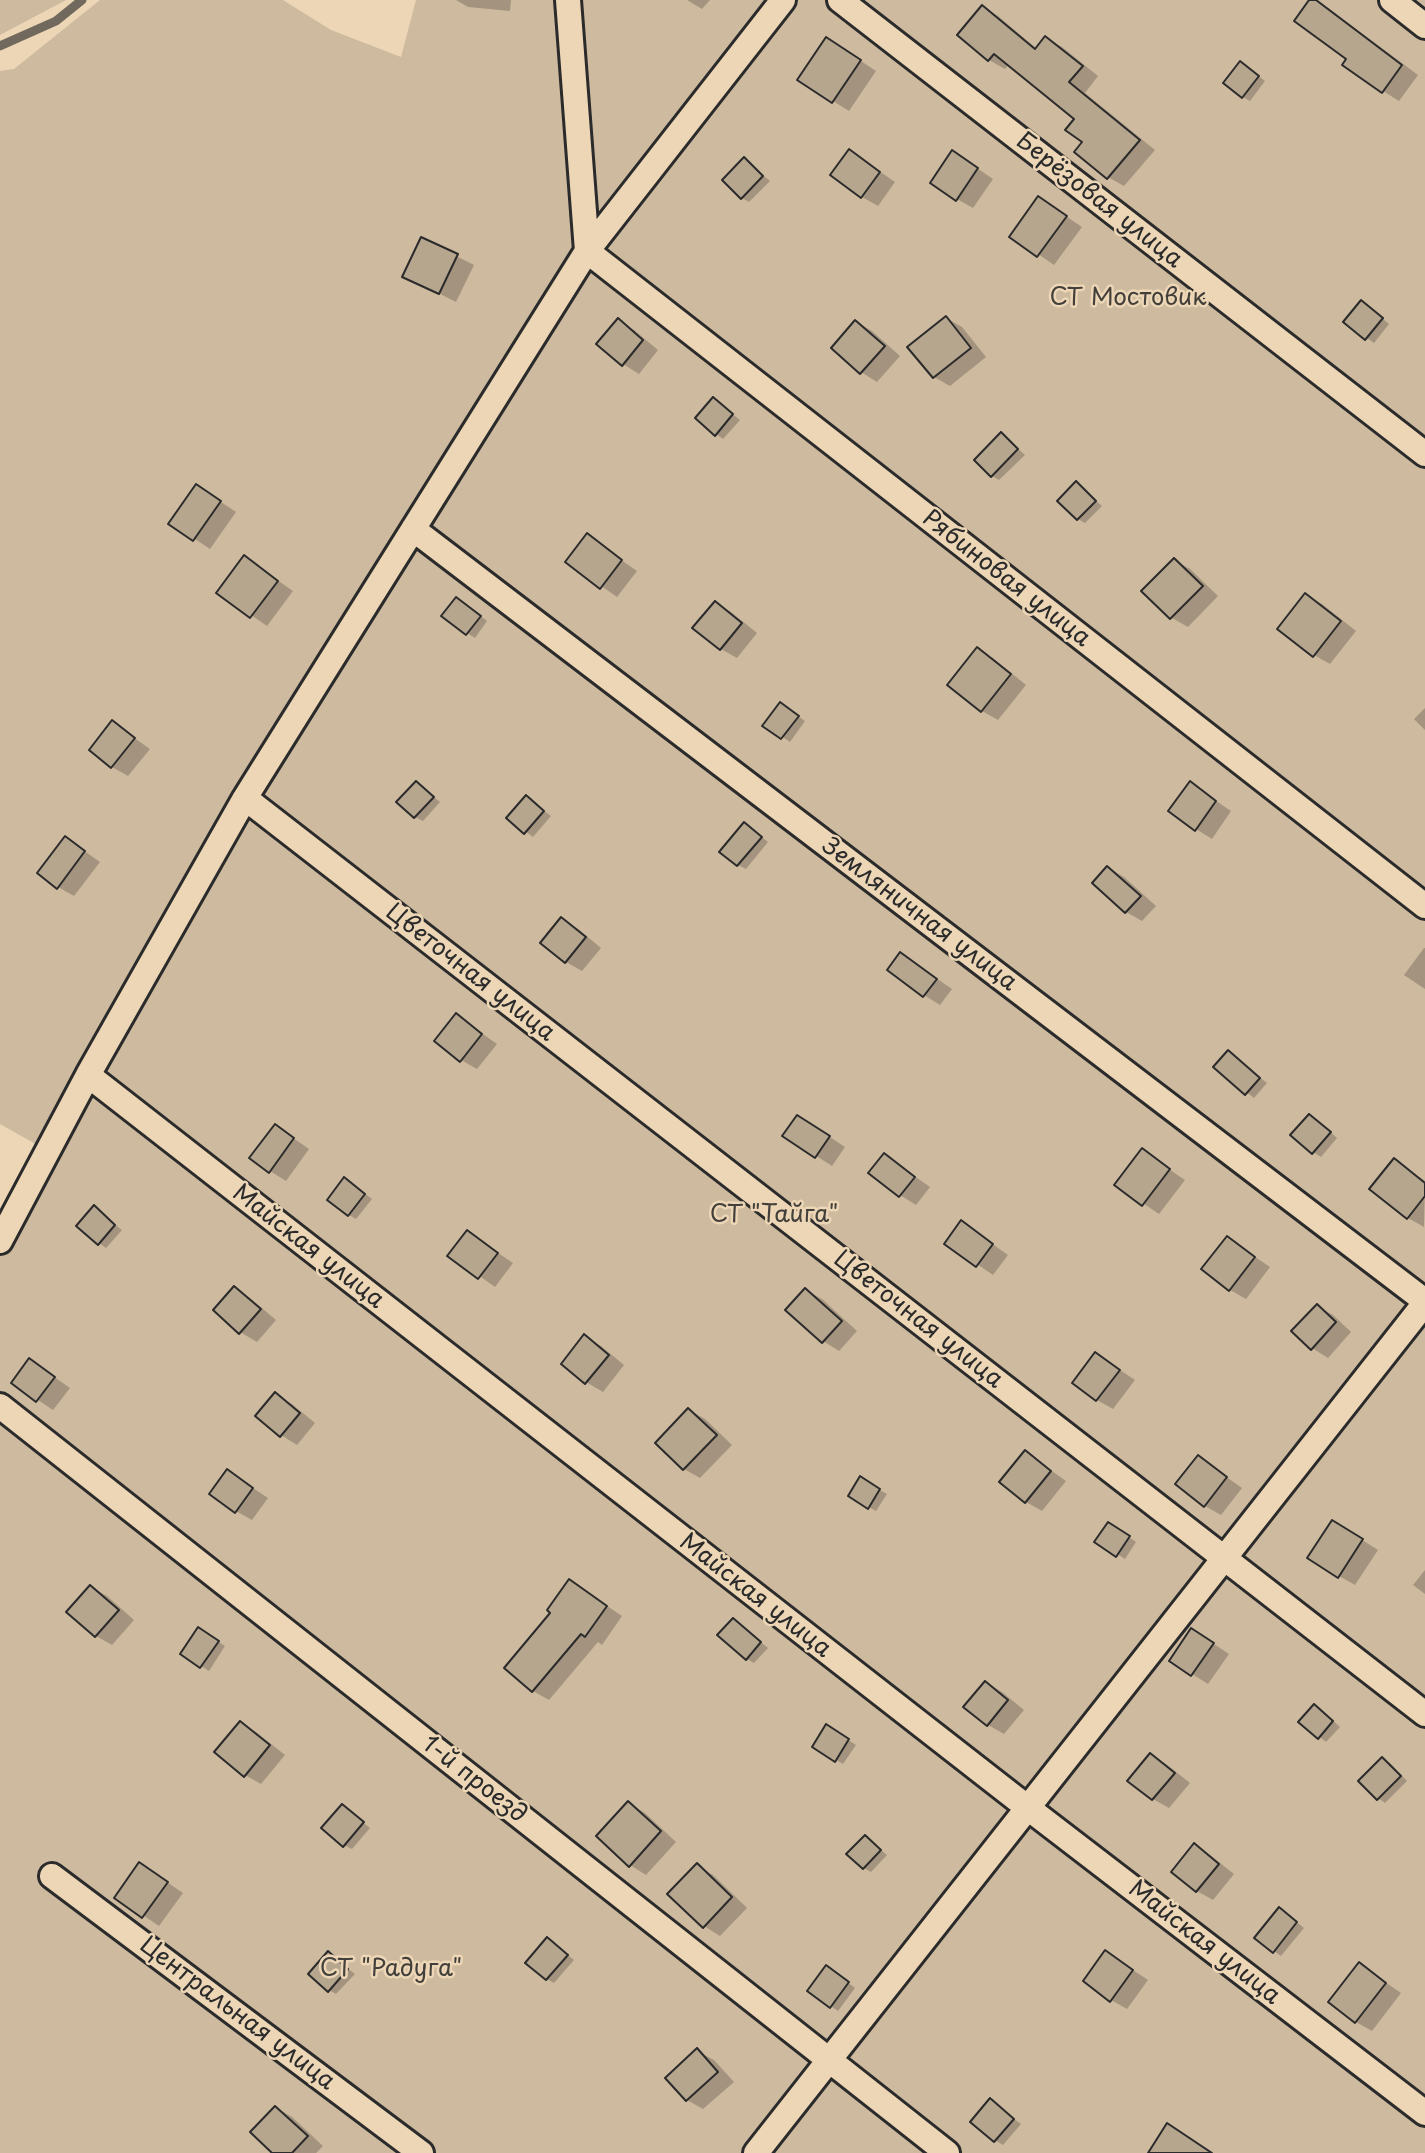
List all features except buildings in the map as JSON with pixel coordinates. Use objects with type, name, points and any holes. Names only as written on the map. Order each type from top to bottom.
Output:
[{"type":"street","points":[[568,0],[587,251]]},
{"type":"street","points":[[0,1241],[88,1075],[245,798],[587,251],[783,0]]},
{"type":"street","name":"Берёзовая улица","points":[[840,0],[1425,454]]},
{"type":"street","points":[[1392,0],[1425,26]]},
{"type":"street","name":"Рябиновая улица","points":[[587,251],[1425,906]]},
{"type":"street","name":"Земляничная улица","points":[[413,529],[1425,1302]]},
{"type":"street","name":"Цветочная улица","points":[[245,798],[1425,1714]]},
{"type":"street","name":"Майская улица","points":[[88,1075],[1028,1808],[1425,2113]]},
{"type":"street","points":[[756,2153],[1425,1302]]},
{"type":"street","name":"1-й проезд","points":[[0,1406],[947,2153]]},
{"type":"street","name":"Центральная улица","points":[[52,1876],[421,2153]]},
{"type":"green space","points":[[0,0],[66,0],[0,35]]},
{"type":"green space","points":[[100,0],[283,0],[331,30],[401,57],[416,0],[1425,0],[1425,2153],[0,2153],[0,1241],[48,1151],[0,1124],[0,71],[14,69]]},
{"type":"waterway","points":[[0,46],[56,21],[82,0]]},
{"type":"park label","name":"СТ Мостовик","points":[[1128,298]]},
{"type":"park label","name":"СТ \"Тайга\"","points":[[774,1215]]},
{"type":"park label","name":"СТ \"Радуга\"","points":[[391,1969]]}]
